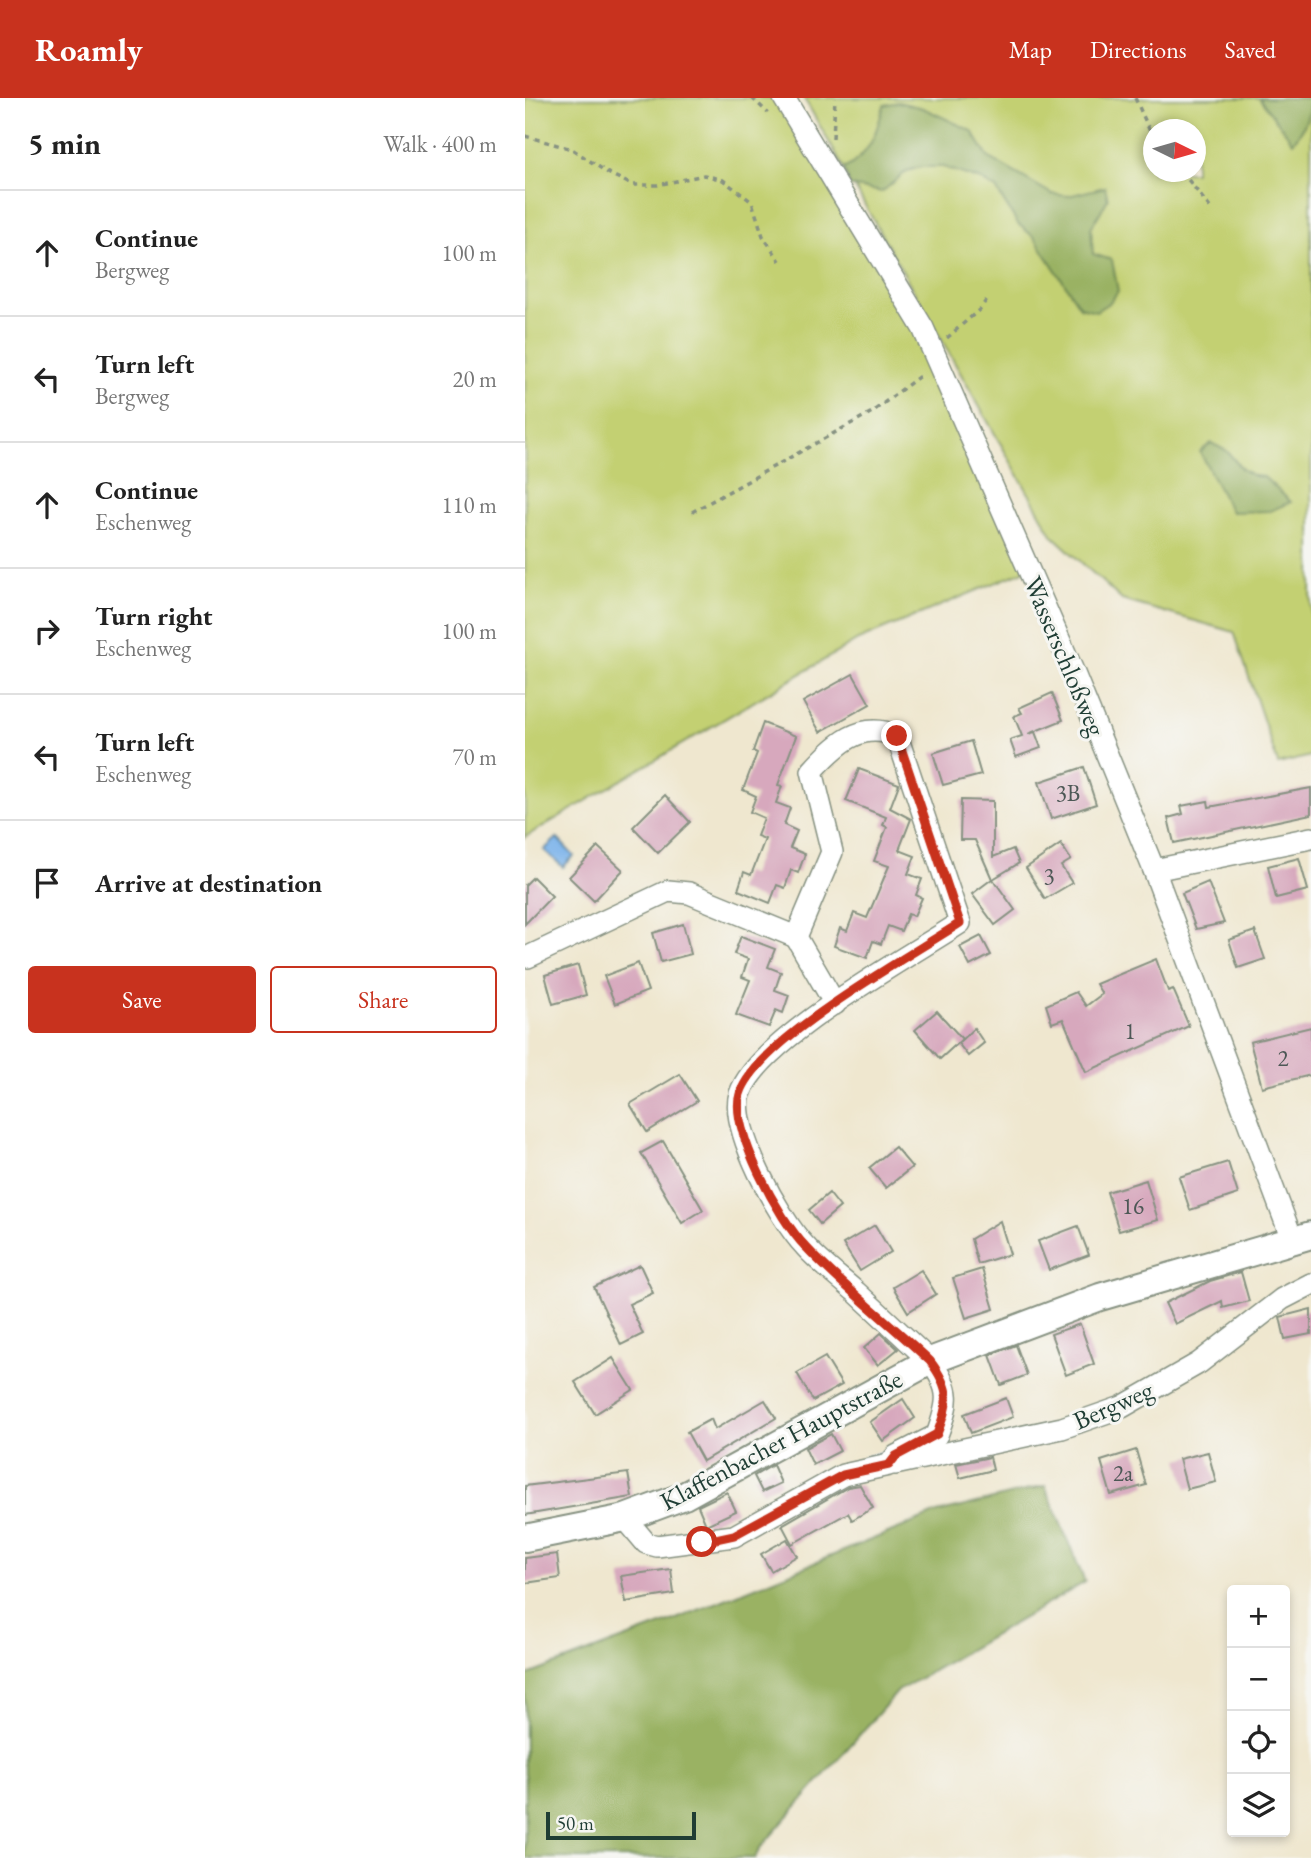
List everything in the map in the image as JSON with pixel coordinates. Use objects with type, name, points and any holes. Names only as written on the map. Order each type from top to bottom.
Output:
[{"type":"street","name":"Wasserschloßweg","points":[[784,98],[923,328],[1073,671],[1301,1237]]},
{"type":"street","points":[[796,937],[832,852],[812,771],[840,741],[880,729],[897,736],[960,923],[835,1003],[780,1045],[752,1072],[740,1094],[737,1117],[782,1215],[804,1245],[937,1370]]},
{"type":"street","points":[[1154,870],[1311,838]]},
{"type":"street","points":[[528,957],[668,891],[689,893],[796,937],[835,1003]]},
{"type":"street","name":"Klaffenbacher Hauptstraße","points":[[525,1538],[625,1518],[684,1496],[937,1370],[1100,1297],[1301,1237]]},
{"type":"street","name":"Bergweg","points":[[625,1518],[646,1543],[657,1546],[713,1540],[734,1535],[843,1475],[1062,1428],[1122,1407],[1199,1363],[1282,1299],[1311,1284]]},
{"type":"street","name":"Bergweg","points":[[889,1465],[896,1456],[937,1434],[948,1404],[937,1370]]},
{"type":"path","points":[[1135,98],[1144,119]]},
{"type":"path","points":[[525,136],[572,149],[632,185],[658,185],[704,174],[723,180],[752,202],[763,236],[780,261]]},
{"type":"path","points":[[1190,182],[1212,210]]},
{"type":"path","points":[[692,512],[872,412],[919,377],[939,345],[980,309],[988,298]]},
{"type":"green space","points":[[525,98],[784,98],[948,385],[1026,570],[858,640],[525,837]]},
{"type":"green space","points":[[804,98],[1311,98],[1311,756],[1278,764],[1234,632],[1122,600],[1053,536]]},
{"type":"green space","points":[[1259,98],[1309,98],[1306,121],[1293,142]]},
{"type":"green space","points":[[898,102],[923,108],[972,131],[988,157],[1052,194],[1068,196],[1105,187],[1108,199],[1091,228],[1093,254],[1112,260],[1118,291],[1110,302],[1096,311],[1080,307],[1034,237],[1018,224],[996,189],[981,180],[943,167],[921,167],[907,171],[882,192],[850,186],[844,169],[861,157],[871,142],[884,105]]},
{"type":"green space","points":[[1211,443],[1227,451],[1242,469],[1254,476],[1264,477],[1291,502],[1270,511],[1231,512],[1200,452]]},
{"type":"green space","points":[[1045,1486],[1085,1582],[898,1691],[760,1848],[755,1858],[525,1858],[525,1676],[664,1624],[937,1513]]},
{"type":"water","points":[[557,838],[574,856],[563,867],[544,850]]},
{"type":"building","points":[[853,674],[870,704],[820,732],[803,702]]},
{"type":"building","points":[[1052,693],[1063,720],[1028,734],[1035,732],[1041,748],[1016,757],[1010,740],[1022,736],[1014,716],[1022,713],[1019,708]]},
{"type":"building","points":[[763,723],[796,736],[778,785],[782,786],[776,803],[790,808],[784,825],[797,831],[790,848],[805,854],[798,873],[791,870],[785,888],[777,885],[770,903],[738,890],[744,872],[751,875],[765,839],[757,836],[764,818],[750,812],[756,796],[743,790],[757,753],[753,751]]},
{"type":"building","points":[[971,741],[981,775],[943,785],[933,753]]},
{"type":"building","points":[[1084,767],[1096,804],[1051,819],[1039,782]]},
{"type":"building","points":[[859,769],[899,784],[890,808],[911,819],[899,850],[915,856],[908,874],[922,879],[916,895],[922,898],[914,916],[908,914],[901,931],[888,926],[881,944],[873,941],[867,958],[834,946],[840,928],[847,931],[854,913],[867,918],[889,866],[874,861],[887,827],[883,825],[886,817],[846,801]]},
{"type":"building","points":[[1311,788],[1311,814],[1174,843],[1168,818],[1183,814],[1181,806],[1208,801],[1209,807]]},
{"type":"building","points":[[665,795],[690,822],[658,853],[633,827]]},
{"type":"building","points":[[961,800],[993,801],[993,857],[1013,849],[1019,863],[993,879],[1015,910],[995,925],[972,894],[992,879],[975,840],[960,840]]},
{"type":"building","points":[[1061,844],[1071,860],[1061,866],[1072,883],[1045,899],[1026,868]]},
{"type":"building","points":[[598,847],[623,870],[594,901],[569,877]]},
{"type":"building","points":[[1299,858],[1308,890],[1276,898],[1268,866]]},
{"type":"building","points":[[533,877],[552,896],[525,924],[525,885]]},
{"type":"building","points":[[1208,882],[1224,923],[1196,929],[1182,893]]},
{"type":"building","points":[[683,924],[691,954],[661,962],[653,933]]},
{"type":"building","points":[[1255,931],[1265,959],[1238,968],[1229,940]]},
{"type":"building","points":[[741,936],[775,949],[768,967],[781,972],[775,990],[789,995],[783,1013],[776,1010],[769,1027],[736,1015],[750,980],[742,977],[748,959],[734,954]]},
{"type":"building","points":[[981,936],[991,955],[970,966],[960,947]]},
{"type":"building","points":[[1156,959],[1168,991],[1173,989],[1189,1026],[1086,1072],[1063,1019],[1052,1023],[1046,1005],[1076,992],[1086,1006],[1102,994],[1096,984]]},
{"type":"building","points":[[638,963],[648,991],[615,1004],[604,976]]},
{"type":"building","points":[[578,965],[586,995],[553,1004],[545,975]]},
{"type":"building","points":[[937,1011],[962,1039],[940,1059],[915,1030]]},
{"type":"building","points":[[1311,1027],[1311,1075],[1262,1087],[1250,1042]]},
{"type":"building","points":[[974,1028],[984,1043],[968,1056],[958,1043]]},
{"type":"building","points":[[680,1074],[697,1101],[647,1132],[630,1104]]},
{"type":"building","points":[[663,1141],[703,1210],[682,1223],[641,1153]]},
{"type":"building","points":[[895,1147],[912,1167],[886,1188],[869,1168]]},
{"type":"building","points":[[1228,1162],[1238,1194],[1190,1210],[1179,1177]]},
{"type":"building","points":[[1146,1180],[1158,1220],[1119,1231],[1107,1192]]},
{"type":"building","points":[[829,1193],[840,1207],[820,1224],[809,1210]]},
{"type":"building","points":[[1000,1221],[1010,1254],[978,1264],[971,1239]]},
{"type":"building","points":[[875,1225],[891,1252],[860,1271],[843,1244]]},
{"type":"building","points":[[1078,1226],[1089,1255],[1049,1270],[1038,1241]]},
{"type":"building","points":[[640,1265],[653,1293],[629,1304],[643,1334],[621,1345],[594,1287]]},
{"type":"building","points":[[982,1269],[994,1309],[966,1318],[953,1278]]},
{"type":"building","points":[[921,1270],[936,1294],[908,1312],[893,1287]]},
{"type":"building","points":[[1241,1272],[1249,1301],[1223,1308],[1222,1301],[1175,1324],[1165,1303],[1210,1281]]},
{"type":"building","points":[[1311,1309],[1311,1334],[1285,1339],[1280,1317]]},
{"type":"building","points":[[1080,1324],[1094,1364],[1066,1375],[1051,1334]]},
{"type":"building","points":[[881,1333],[898,1349],[878,1365],[864,1348]]},
{"type":"building","points":[[1016,1345],[1027,1375],[1001,1385],[990,1355]]},
{"type":"building","points":[[825,1357],[842,1385],[813,1401],[797,1373]]},
{"type":"building","points":[[613,1358],[633,1390],[595,1414],[575,1382]]},
{"type":"building","points":[[1006,1398],[1013,1417],[971,1433],[964,1414]]},
{"type":"building","points":[[903,1399],[915,1418],[883,1441],[870,1422]]},
{"type":"building","points":[[765,1400],[776,1418],[703,1461],[687,1432],[711,1419],[715,1429]]},
{"type":"building","points":[[831,1434],[840,1451],[813,1465],[805,1448]]},
{"type":"building","points":[[1136,1450],[1146,1485],[1111,1495],[1101,1461]]},
{"type":"building","points":[[1208,1452],[1216,1482],[1187,1489],[1179,1459]]},
{"type":"building","points":[[990,1457],[993,1470],[960,1478],[956,1464]]},
{"type":"building","points":[[773,1465],[781,1483],[762,1492],[754,1476]]},
{"type":"building","points":[[628,1473],[632,1497],[525,1515],[525,1486]]},
{"type":"building","points":[[860,1485],[873,1508],[852,1520],[848,1513],[792,1544],[782,1525],[848,1487]]},
{"type":"building","points":[[727,1492],[736,1511],[706,1525],[698,1506]]},
{"type":"building","points":[[787,1539],[797,1556],[771,1571],[761,1554]]},
{"type":"building","points":[[557,1554],[560,1578],[525,1583],[525,1558]]},
{"type":"building","points":[[671,1569],[674,1594],[626,1602],[621,1576]]},
{"type":"waterway","points":[[1297,1252],[1311,1249]]},
{"type":"waterway","points":[[865,1460],[890,1452]]},
{"type":"waterway","points":[[717,1529],[804,1482],[834,1470]]},
{"type":"route","points":[[702,1542],[734,1535],[843,1475],[889,1465],[896,1456],[937,1434],[948,1404],[943,1378],[930,1361],[804,1245],[782,1215],[748,1146],[737,1117],[740,1094],[752,1072],[780,1045],[835,1003],[960,923],[897,736]]}]
